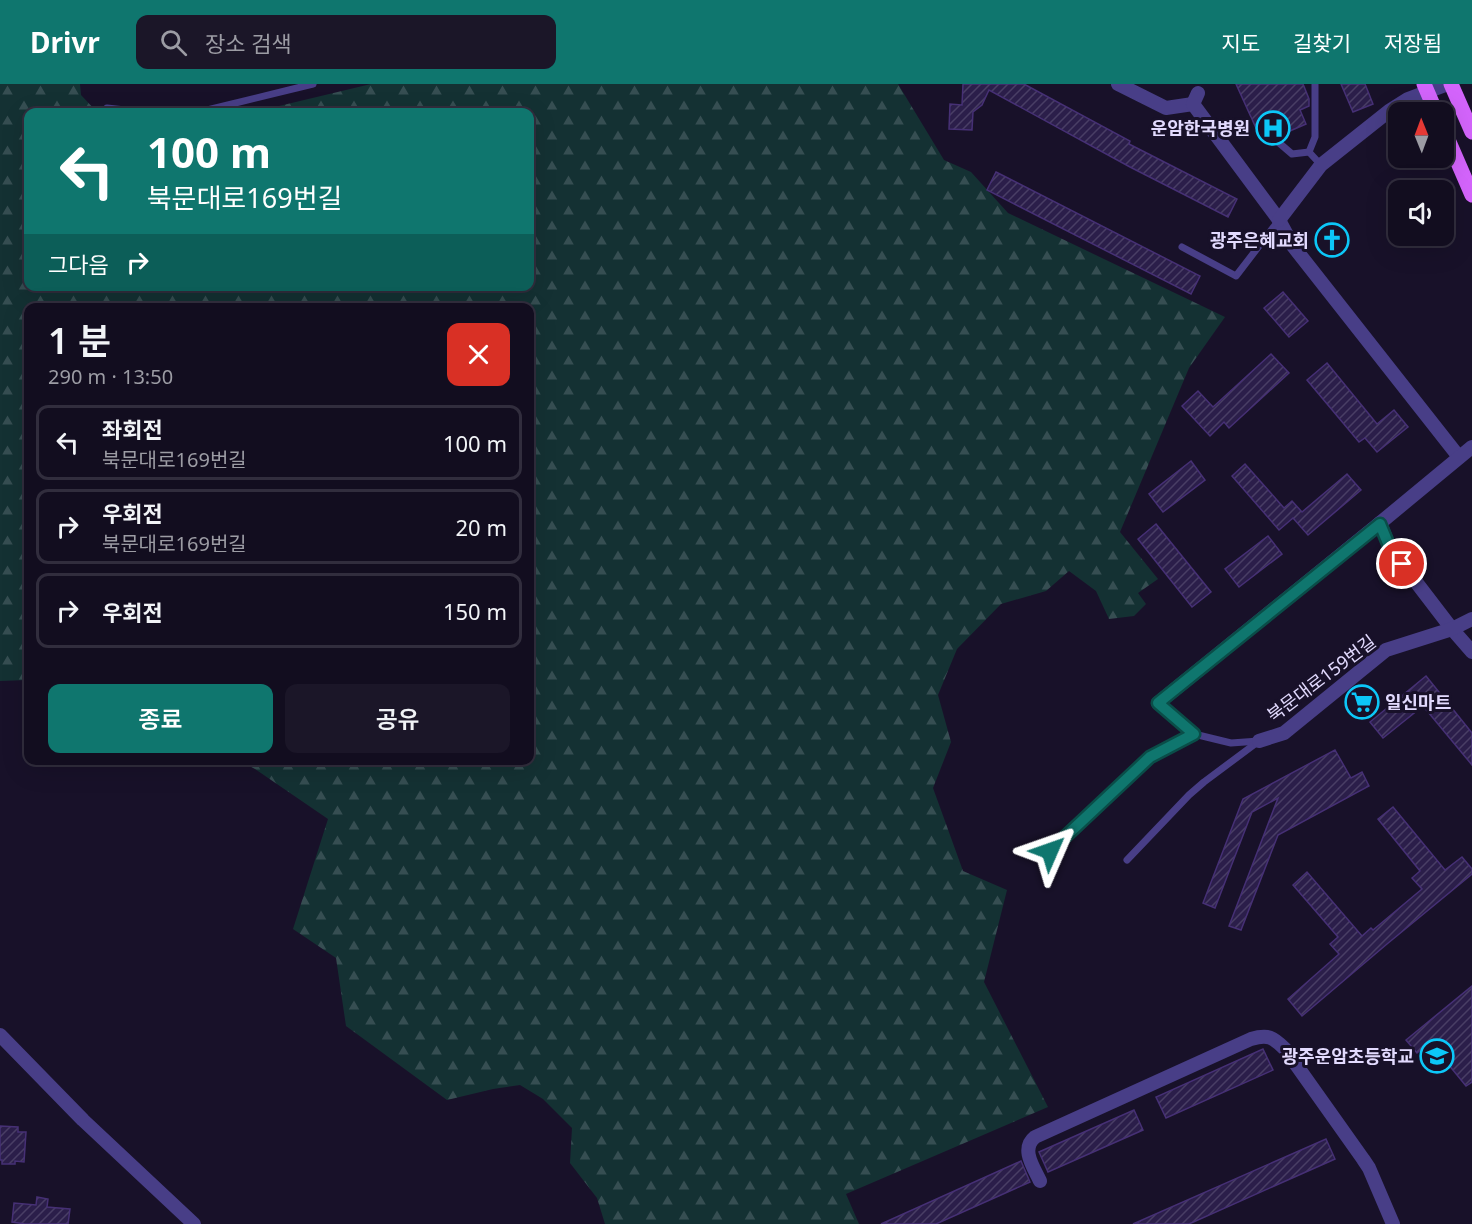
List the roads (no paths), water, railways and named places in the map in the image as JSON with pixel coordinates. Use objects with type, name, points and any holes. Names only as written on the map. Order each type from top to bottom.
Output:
[{"type":"main road","points":[[1450,84],[1472,132]]},
{"type":"main road","points":[[1426,88],[1432,102]]},
{"type":"main road","points":[[1454,153],[1472,195]]},
{"type":"street","points":[[1118,84],[1166,108],[1197,94],[1280,220],[1293,246],[1459,457]]},
{"type":"street","points":[[1280,220],[1321,165],[1389,111],[1408,99],[1426,88],[1450,84]]},
{"type":"street","points":[[1158,703],[1472,447]]},
{"type":"street","points":[[1380,524],[1390,548],[1472,652]]},
{"type":"street","name":"북문대로159번길","points":[[1259,741],[1284,733],[1386,650],[1452,629],[1472,619]]},
{"type":"street","points":[[0,1035],[84,1120],[194,1224]]},
{"type":"street","points":[[1040,1181],[1028,1150],[1030,1141],[1035,1137],[1251,1040],[1266,1036],[1286,1049],[1363,1158],[1393,1224]]},
{"type":"lane","points":[[215,108],[313,84]]},
{"type":"lane","points":[[1309,152],[1315,136],[1315,84]]},
{"type":"lane","points":[[1278,142],[1292,154],[1309,152]]},
{"type":"lane","points":[[1309,152],[1321,165]]},
{"type":"lane","points":[[1182,247],[1236,276],[1280,220]]},
{"type":"lane","points":[[1158,703],[1194,734],[1231,743],[1259,741]]},
{"type":"lane","points":[[1050,851],[1150,757],[1194,734]]},
{"type":"lane","points":[[1127,860],[1189,795],[1259,741]]},
{"type":"place","name":"운암한국병원","points":[[1273,128]]},
{"type":"place","name":"광주은혜교회","points":[[1332,240]]},
{"type":"place","name":"일신마트","points":[[1362,702]]},
{"type":"place","name":"광주운암초등학교","points":[[1437,1056]]}]
